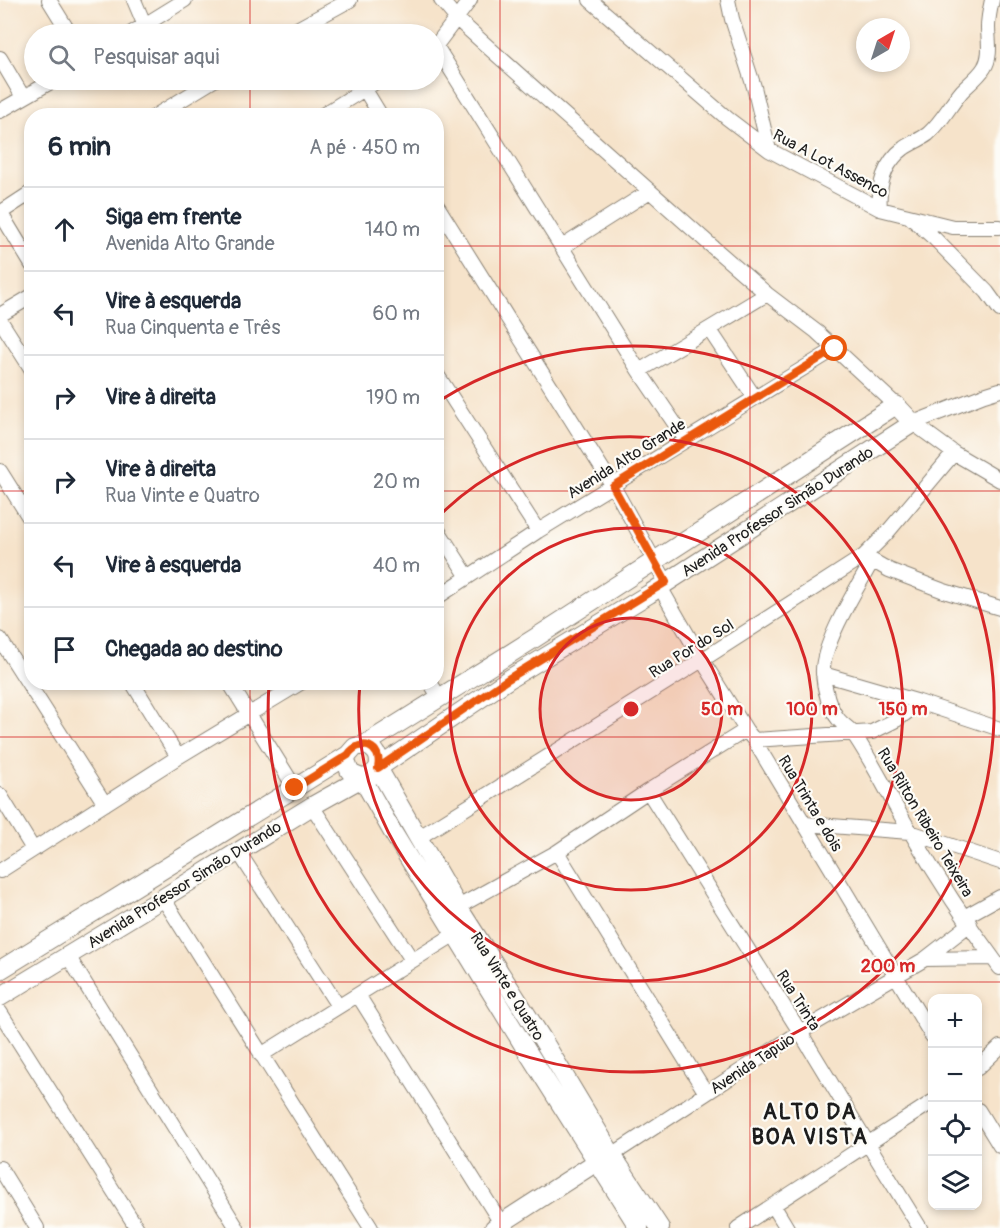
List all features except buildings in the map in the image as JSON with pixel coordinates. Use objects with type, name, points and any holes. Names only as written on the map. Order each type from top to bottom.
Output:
[{"type":"street","points":[[49,0],[64,24]]},
{"type":"street","points":[[134,0],[144,24]]},
{"type":"street","points":[[148,24],[185,0]]},
{"type":"street","points":[[306,24],[350,0]]},
{"type":"street","points":[[441,0],[456,18],[650,191],[767,294],[817,332],[913,423],[954,453],[1000,480]]},
{"type":"street","points":[[444,35],[470,0]]},
{"type":"street","name":"Rua A Lot Assenco","points":[[590,0],[719,111],[769,150],[880,209],[953,227],[1000,228]]},
{"type":"street","points":[[728,0],[754,87],[769,150]]},
{"type":"street","points":[[880,209],[880,186],[888,165],[906,146],[931,131],[961,92],[984,68],[988,59],[989,16],[992,0]]},
{"type":"street","points":[[0,58],[23,97]]},
{"type":"street","points":[[444,61],[639,371],[686,440]]},
{"type":"street","points":[[0,111],[36,90]]},
{"type":"street","points":[[168,108],[198,90]]},
{"type":"street","points":[[333,108],[361,90]]},
{"type":"street","points":[[365,90],[376,108]]},
{"type":"street","points":[[562,247],[650,191]]},
{"type":"street","points":[[24,197],[0,212],[24,252]]},
{"type":"street","points":[[909,216],[979,283],[1000,310]]},
{"type":"street","name":"Rua Trinta e dois","points":[[444,217],[613,486],[655,561],[663,585],[702,660],[805,824],[928,1028]]},
{"type":"street","points":[[639,371],[767,294]]},
{"type":"street","points":[[0,315],[24,301]]},
{"type":"street","points":[[0,320],[24,358]]},
{"type":"street","points":[[709,329],[755,398]]},
{"type":"street","name":"Avenida Alto Grande","points":[[444,593],[538,531],[835,349]]},
{"type":"street","points":[[444,385],[538,531]]},
{"type":"street","points":[[913,423],[1000,390]]},
{"type":"street","name":"Avenida Professor Simão Durando","points":[[444,684],[655,561],[896,405]]},
{"type":"street","name":"Avenida Professor Simão Durando","points":[[0,997],[312,806],[362,778],[372,776],[378,768],[508,679],[663,585],[913,423]]},
{"type":"street","name":"Rua Por do Sol","points":[[418,838],[868,558],[954,453]]},
{"type":"street","points":[[0,471],[24,509]]},
{"type":"street","points":[[444,540],[468,577]]},
{"type":"street","points":[[868,558],[889,570],[944,591],[1000,608]]},
{"type":"street","name":"Rua Rilton Ribeiro Teixeira","points":[[868,558],[830,641],[823,664],[823,674],[831,706],[839,720],[854,734],[910,832],[996,963]]},
{"type":"street","points":[[0,639],[24,677]]},
{"type":"street","points":[[823,674],[916,701],[1000,729]]},
{"type":"street","points":[[32,690],[105,804]]},
{"type":"street","points":[[137,690],[178,758]]},
{"type":"street","points":[[235,690],[295,788]]},
{"type":"street","points":[[0,871],[289,690]]},
{"type":"street","points":[[433,730],[441,722],[446,711],[434,690]]},
{"type":"street","name":"Avenida Professor Simão Durando","points":[[0,970],[348,755],[355,747],[364,745],[434,690]]},
{"type":"street","points":[[458,907],[557,852],[648,791],[750,735],[872,732],[905,715],[916,701]]},
{"type":"street","name":"Rua Vinte e Quatro","points":[[364,745],[374,749],[377,753],[378,768],[605,1158],[639,1228]]},
{"type":"street","name":"Rua Vinte e Quatro","points":[[348,755],[349,770],[352,774],[362,778],[521,1042],[592,1137]]},
{"type":"street","name":"Rua Trinta","points":[[648,791],[920,1228]]},
{"type":"street","points":[[0,795],[33,849]]},
{"type":"street","points":[[312,806],[412,960]]},
{"type":"street","points":[[392,831],[408,821]]},
{"type":"street","points":[[805,824],[910,832],[1000,862]]},
{"type":"street","points":[[238,851],[338,1006]]},
{"type":"street","points":[[557,852],[706,1093]]},
{"type":"street","name":"Avenida Tapuio","points":[[498,1226],[800,1032],[925,959],[967,920],[1000,897]]},
{"type":"street","points":[[164,898],[370,1228]]},
{"type":"street","points":[[261,1054],[455,934]]},
{"type":"street","points":[[68,956],[237,1228]]},
{"type":"street","points":[[925,959],[996,963]]},
{"type":"street","points":[[358,995],[498,1226]]},
{"type":"street","points":[[0,1012],[137,1228]]},
{"type":"street","points":[[982,1064],[1000,1047]]},
{"type":"street","points":[[738,1228],[928,1105]]},
{"type":"street","points":[[982,1117],[1000,1146]]},
{"type":"street","name":"Rua Vinte e Quatro","points":[[605,1158],[660,1228]]},
{"type":"street","points":[[0,1168],[37,1228]]},
{"type":"street","points":[[773,1205],[787,1228]]},
{"type":"district","name":"ALTO DA BOA VISTA","points":[[810,1124]]},
{"type":"route","points":[[295,788],[359,746],[369,746],[374,749],[379,758],[378,768],[508,679],[666,582],[613,486],[835,349]]}]
